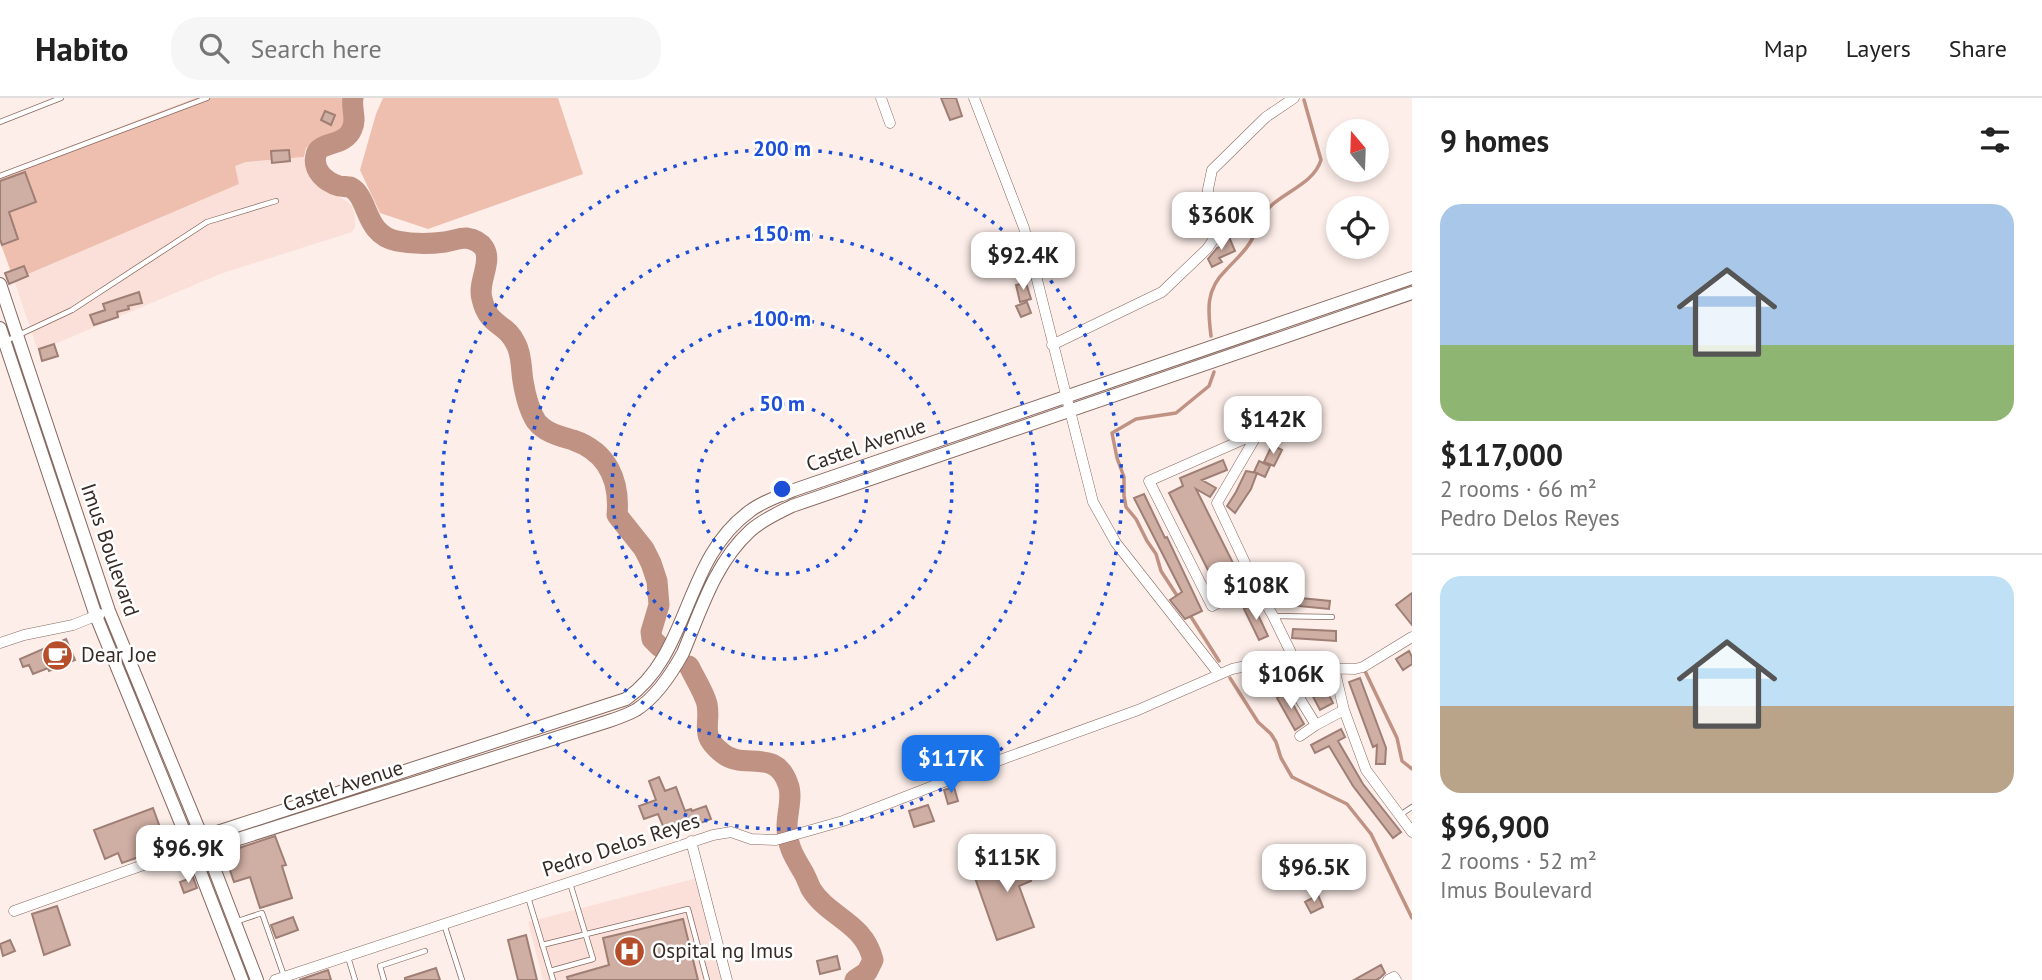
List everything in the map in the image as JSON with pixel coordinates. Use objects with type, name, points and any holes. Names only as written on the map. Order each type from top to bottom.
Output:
[{"type":"street","points":[[881,98],[890,123]]},
{"type":"street","points":[[974,98],[1024,228],[1093,502],[1116,542],[1219,674]]},
{"type":"street","points":[[1052,345],[1162,292],[1207,249],[1220,230],[1208,202],[1212,170],[1265,117],[1294,98]]},
{"type":"street","name":"Castel Avenue","points":[[191,848],[624,716],[647,701],[678,663],[713,579],[740,541],[762,522],[792,506],[1412,278]]},
{"type":"street","name":"Imus Boulevard","points":[[0,284],[109,611],[257,980]]},
{"type":"street","name":"Castel Avenue","points":[[1068,404],[1412,293]]},
{"type":"street","name":"Imus Boulevard","points":[[0,328],[96,616],[242,980]]},
{"type":"street","points":[[1255,584],[1212,606],[1149,481],[1276,426]]},
{"type":"street","points":[[1258,433],[1217,503],[1298,667]]},
{"type":"street","points":[[0,643],[73,625],[109,611]]},
{"type":"street","name":"Pedro Delos Reyes","points":[[288,978],[691,841],[731,832],[751,839],[776,840],[865,814],[1000,760],[1138,710],[1219,674],[1246,666],[1363,667],[1412,637]]},
{"type":"street","points":[[1334,668],[1344,710],[1367,770],[1412,832]]},
{"type":"street","points":[[1300,698],[1316,725]]},
{"type":"street","points":[[1300,736],[1344,710]]},
{"type":"street","points":[[691,841],[727,980]]},
{"type":"street","points":[[14,911],[191,848]]},
{"type":"lane","points":[[0,122],[61,98]]},
{"type":"lane","points":[[0,176],[207,98]]},
{"type":"lane","points":[[5,341],[72,310],[207,222],[276,201]]},
{"type":"lane","points":[[1273,616],[1332,617]]},
{"type":"lane","points":[[1400,816],[1412,807]]},
{"type":"lane","points":[[550,971],[593,959],[569,882]]},
{"type":"lane","points":[[528,896],[552,980]]},
{"type":"lane","points":[[542,945],[688,909],[707,980]]},
{"type":"lane","points":[[235,922],[262,912],[288,978]]},
{"type":"lane","points":[[444,924],[462,980]]},
{"type":"lane","points":[[384,980],[380,966],[425,951]]},
{"type":"lane","points":[[347,956],[355,980]]},
{"type":"shaded area","points":[[196,98],[348,98],[352,125],[311,144],[306,148],[304,157],[246,162],[235,166],[239,184],[14,280],[0,242],[0,173]]},
{"type":"shaded area","points":[[383,98],[558,98],[583,174],[428,229],[380,213],[360,170]]},
{"type":"shaded area","points":[[304,157],[314,182],[327,193],[342,198],[352,206],[355,227],[352,232],[220,274],[38,351],[14,280],[239,184],[234,166],[246,162]]},
{"type":"shaded area","name":"Ospital ng Imus","points":[[705,876],[730,980],[543,980],[528,922]]},
{"type":"building","points":[[941,98],[956,98],[962,116],[950,120]]},
{"type":"building","points":[[325,111],[335,115],[331,125],[321,120]]},
{"type":"building","points":[[289,150],[290,161],[272,163],[271,151]]},
{"type":"building","points":[[25,172],[36,202],[9,212],[18,239],[2,245],[0,181]]},
{"type":"building","points":[[1229,237],[1235,251],[1219,258],[1222,262],[1212,267],[1208,259],[1222,246],[1220,243],[1223,239]]},
{"type":"building","points":[[24,266],[28,276],[9,284],[5,273]]},
{"type":"building","points":[[1026,283],[1031,299],[1020,302],[1016,285]]},
{"type":"building","points":[[139,292],[142,303],[128,306],[129,309],[117,312],[118,317],[94,325],[90,315],[105,310],[103,304]]},
{"type":"building","points":[[1027,302],[1031,313],[1021,317],[1016,306]]},
{"type":"building","points":[[54,344],[58,356],[42,361],[39,349]]},
{"type":"building","points":[[1272,445],[1282,450],[1274,466],[1264,462]]},
{"type":"building","points":[[1223,460],[1227,470],[1202,480],[1216,488],[1210,497],[1196,489],[1241,579],[1218,590],[1169,493],[1183,486],[1180,478]]},
{"type":"building","points":[[1259,461],[1270,466],[1265,477],[1254,472]]},
{"type":"building","points":[[1246,471],[1257,473],[1251,489],[1235,513],[1227,506]]},
{"type":"building","points":[[1144,494],[1202,611],[1185,619],[1170,600],[1182,592],[1134,498]]},
{"type":"building","points":[[1412,593],[1412,625],[1396,605]]},
{"type":"building","points":[[1280,596],[1330,601],[1329,609],[1279,604]]},
{"type":"building","points":[[1253,604],[1268,636],[1259,640],[1244,609]]},
{"type":"building","points":[[1293,629],[1336,631],[1336,641],[1292,638]]},
{"type":"building","name":"Dear Joe","points":[[66,639],[75,660],[49,671],[48,668],[33,674],[29,665],[23,667],[20,659]]},
{"type":"building","points":[[1409,651],[1412,664],[1403,670],[1396,659]]},
{"type":"building","points":[[1360,678],[1386,748],[1385,764],[1376,764],[1377,745],[1373,747],[1349,682]]},
{"type":"building","points":[[1322,682],[1333,703],[1320,710],[1309,689]]},
{"type":"building","points":[[1286,692],[1304,724],[1295,730],[1277,698]]},
{"type":"building","points":[[1341,729],[1345,737],[1338,741],[1363,784],[1401,832],[1393,838],[1353,786],[1329,746],[1315,753],[1311,745]]},
{"type":"building","points":[[659,777],[665,791],[676,787],[685,811],[706,806],[711,819],[666,833],[658,814],[644,819],[639,806],[656,800],[649,781]]},
{"type":"building","points":[[954,787],[958,801],[948,804],[944,790]]},
{"type":"building","points":[[928,805],[934,821],[914,827],[909,811]]},
{"type":"building","points":[[153,808],[167,847],[122,863],[118,853],[105,859],[94,830]]},
{"type":"building","points":[[275,836],[286,865],[282,866],[292,898],[260,908],[250,877],[234,882],[224,853]]},
{"type":"building","points":[[1034,847],[1039,860],[1025,865],[1031,881],[1019,886],[1034,927],[997,940],[973,872],[1023,855],[1022,851]]},
{"type":"building","points":[[193,877],[197,888],[184,893],[180,882]]},
{"type":"building","points":[[1318,895],[1323,907],[1311,913],[1305,902]]},
{"type":"building","points":[[57,906],[70,945],[44,955],[32,914]]},
{"type":"building","points":[[293,917],[298,930],[276,938],[271,925]]},
{"type":"building","points":[[683,919],[698,980],[568,980],[567,977],[609,965],[603,938]]},
{"type":"building","points":[[526,935],[537,980],[518,980],[508,940]]},
{"type":"building","points":[[10,940],[15,951],[3,956],[0,944]]},
{"type":"building","points":[[837,956],[840,969],[820,974],[817,961]]},
{"type":"building","points":[[1381,965],[1385,973],[1380,978],[1354,980]]},
{"type":"building","points":[[436,968],[440,980],[405,980],[405,978]]},
{"type":"building","points":[[328,970],[331,980],[299,980]]},
{"type":"waterway","points":[[353,98],[352,129],[344,139],[318,151],[315,161],[318,171],[329,182],[350,187],[356,192],[372,223],[386,237],[409,243],[445,242],[466,238],[476,241],[484,248],[487,259],[481,286],[482,299],[489,315],[512,337],[518,348],[525,391],[536,421],[553,433],[585,445],[595,452],[614,479],[617,515],[644,549],[657,581],[659,605],[651,632],[652,639],[660,647]]},
{"type":"waterway","points":[[1211,336],[1209,309],[1214,285],[1248,245],[1269,208],[1307,180],[1318,168],[1321,160],[1304,100]]},
{"type":"waterway","points":[[1178,597],[1161,571],[1156,554],[1136,519],[1126,507],[1124,477],[1112,433],[1136,419],[1176,413],[1209,386],[1214,372]]},
{"type":"waterway","points":[[1188,612],[1219,661]]},
{"type":"waterway","points":[[689,666],[706,699],[707,730],[714,746],[730,758],[767,762],[775,766],[788,784],[790,799],[787,833],[793,854],[818,899],[854,928],[868,947],[873,960],[867,972],[855,980]]},
{"type":"waterway","points":[[1364,669],[1397,738],[1402,761],[1412,769]]},
{"type":"waterway","points":[[1230,678],[1258,722],[1271,734],[1292,777],[1347,804],[1371,834],[1412,918]]},
{"type":"place","name":"Dear Joe","points":[[58,655]]},
{"type":"place","name":"Ospital ng Imus","points":[[629,951]]}]
